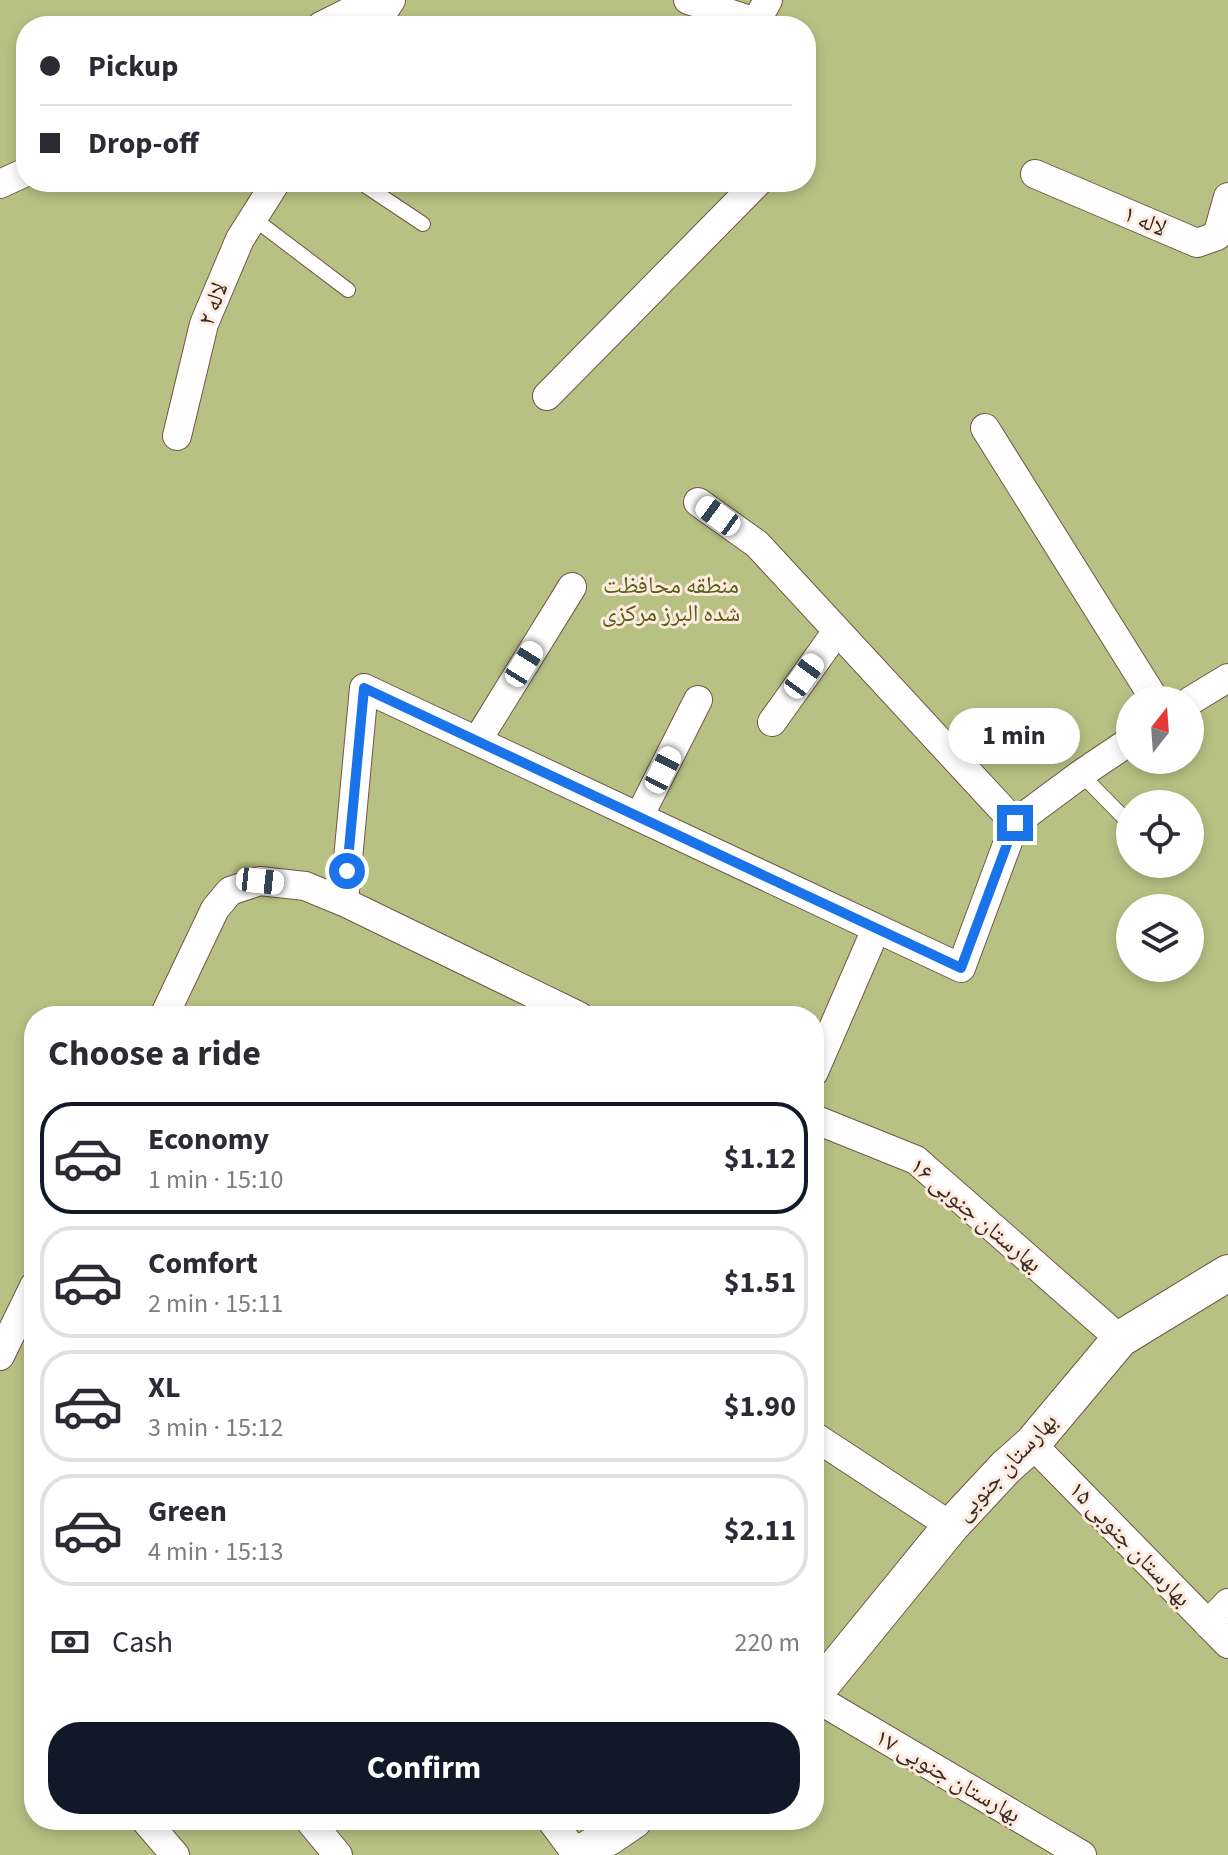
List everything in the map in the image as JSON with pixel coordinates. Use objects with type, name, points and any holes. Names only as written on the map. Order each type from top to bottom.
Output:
[{"type":"street","points":[[341,16],[367,0]]},
{"type":"street","points":[[688,0],[761,16]]},
{"type":"street","name":"لاله ۱","points":[[1035,174],[1197,243],[1217,236],[1228,197]]},
{"type":"street","name":"لاله ۲","points":[[177,436],[204,324],[240,239],[270,192]]},
{"type":"street","points":[[547,396],[748,192]]},
{"type":"street","points":[[985,428],[1146,686]]},
{"type":"street","points":[[698,502],[757,544],[1015,823]]},
{"type":"street","points":[[477,741],[572,587]]},
{"type":"street","points":[[772,722],[837,631]]},
{"type":"street","points":[[1204,693],[1228,678]]},
{"type":"street","points":[[344,902],[364,688],[961,968],[1015,823],[1116,750]]},
{"type":"street","points":[[639,817],[698,700]]},
{"type":"street","points":[[169,1006],[215,909],[230,891],[260,881],[305,886],[344,902],[558,1006]]},
{"type":"street","points":[[824,1049],[876,929]]},
{"type":"street","name":"بهارستان جنوبی ۱۶","points":[[824,1123],[916,1160],[1120,1339]]},
{"type":"street","name":"بهارستان جنوبی","points":[[824,1684],[951,1526],[1032,1444],[1120,1339],[1228,1273]]},
{"type":"street","points":[[0,1356],[24,1307]]},
{"type":"street","points":[[824,1443],[951,1526]]},
{"type":"street","name":"بهارستان جنوبی ۱۵","points":[[1032,1444],[1228,1644]]},
{"type":"street","points":[[1208,1624],[1228,1603]]},
{"type":"street","name":"بهارستان جنوبی ۱۷","points":[[824,1702],[1082,1855]]},
{"type":"street","points":[[154,1830],[175,1855]]},
{"type":"street","points":[[317,1830],[338,1855]]},
{"type":"street","points":[[558,1830],[577,1855],[620,1837]]},
{"type":"lane","points":[[375,192],[423,224]]},
{"type":"lane","points":[[253,218],[348,290]]},
{"type":"lane","points":[[1081,774],[1116,810]]},
{"type":"green space","name":"منطقه محافظت شده البرز مرکزی","points":[[0,0],[1228,0],[1228,1855],[0,1855]]},
{"type":"route","points":[[347,871],[364,688],[961,968],[1015,823]]}]
